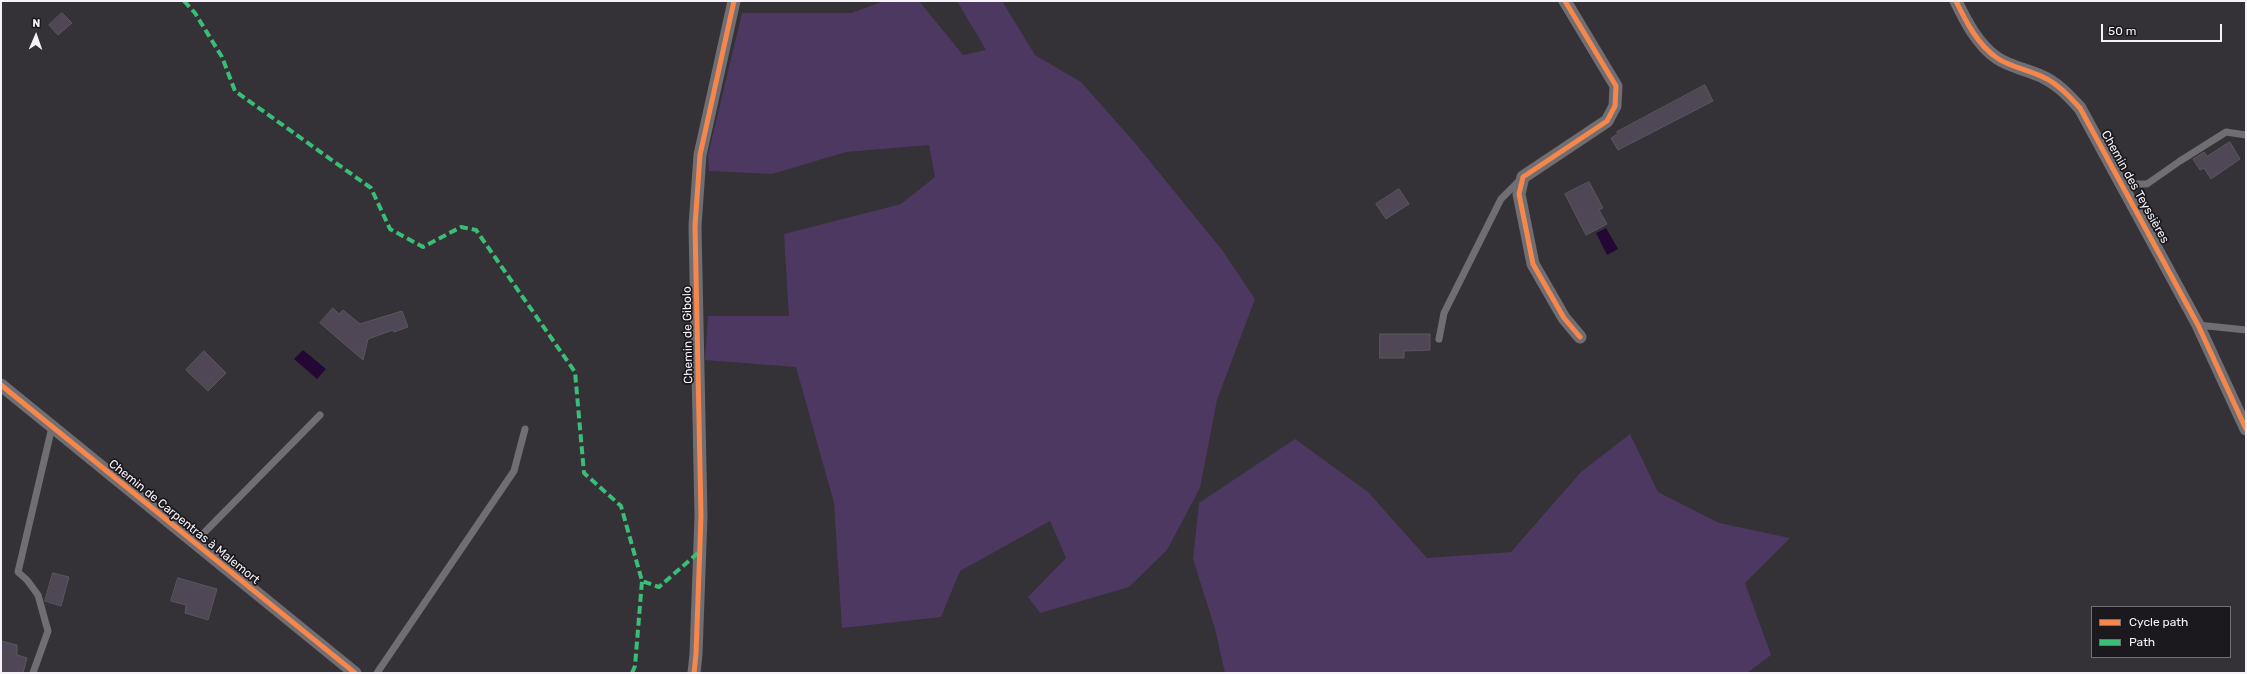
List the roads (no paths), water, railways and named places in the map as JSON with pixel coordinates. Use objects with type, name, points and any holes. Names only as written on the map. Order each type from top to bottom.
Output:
[{"type":"street","name":"Chemin de Gibolo","points":[[694,673],[701,516],[696,226],[698,176],[700,155],[734,1]]},
{"type":"street","points":[[1565,1],[1616,86],[1615,106],[1607,121],[1523,177],[1519,194],[1533,264],[1564,318],[1580,337]]},
{"type":"street","name":"Chemin des Teyssières","points":[[1956,1],[1966,21],[1983,46],[1998,59],[2044,77],[2065,91],[2080,108],[2198,325],[2246,429]]},
{"type":"street","name":"Chemin de Carpentras à Malemort","points":[[1,385],[196,542],[355,673]]},
{"type":"lane","points":[[2122,184],[2147,184],[2180,160],[2226,132],[2246,135]]},
{"type":"lane","points":[[1439,339],[1444,312],[1501,200],[1523,177]]},
{"type":"lane","points":[[2198,325],[2246,330]]},
{"type":"lane","points":[[196,542],[320,415]]},
{"type":"lane","points":[[33,673],[48,632],[38,595],[27,580],[18,572],[52,427]]},
{"type":"lane","points":[[377,673],[514,471],[525,429]]}]
